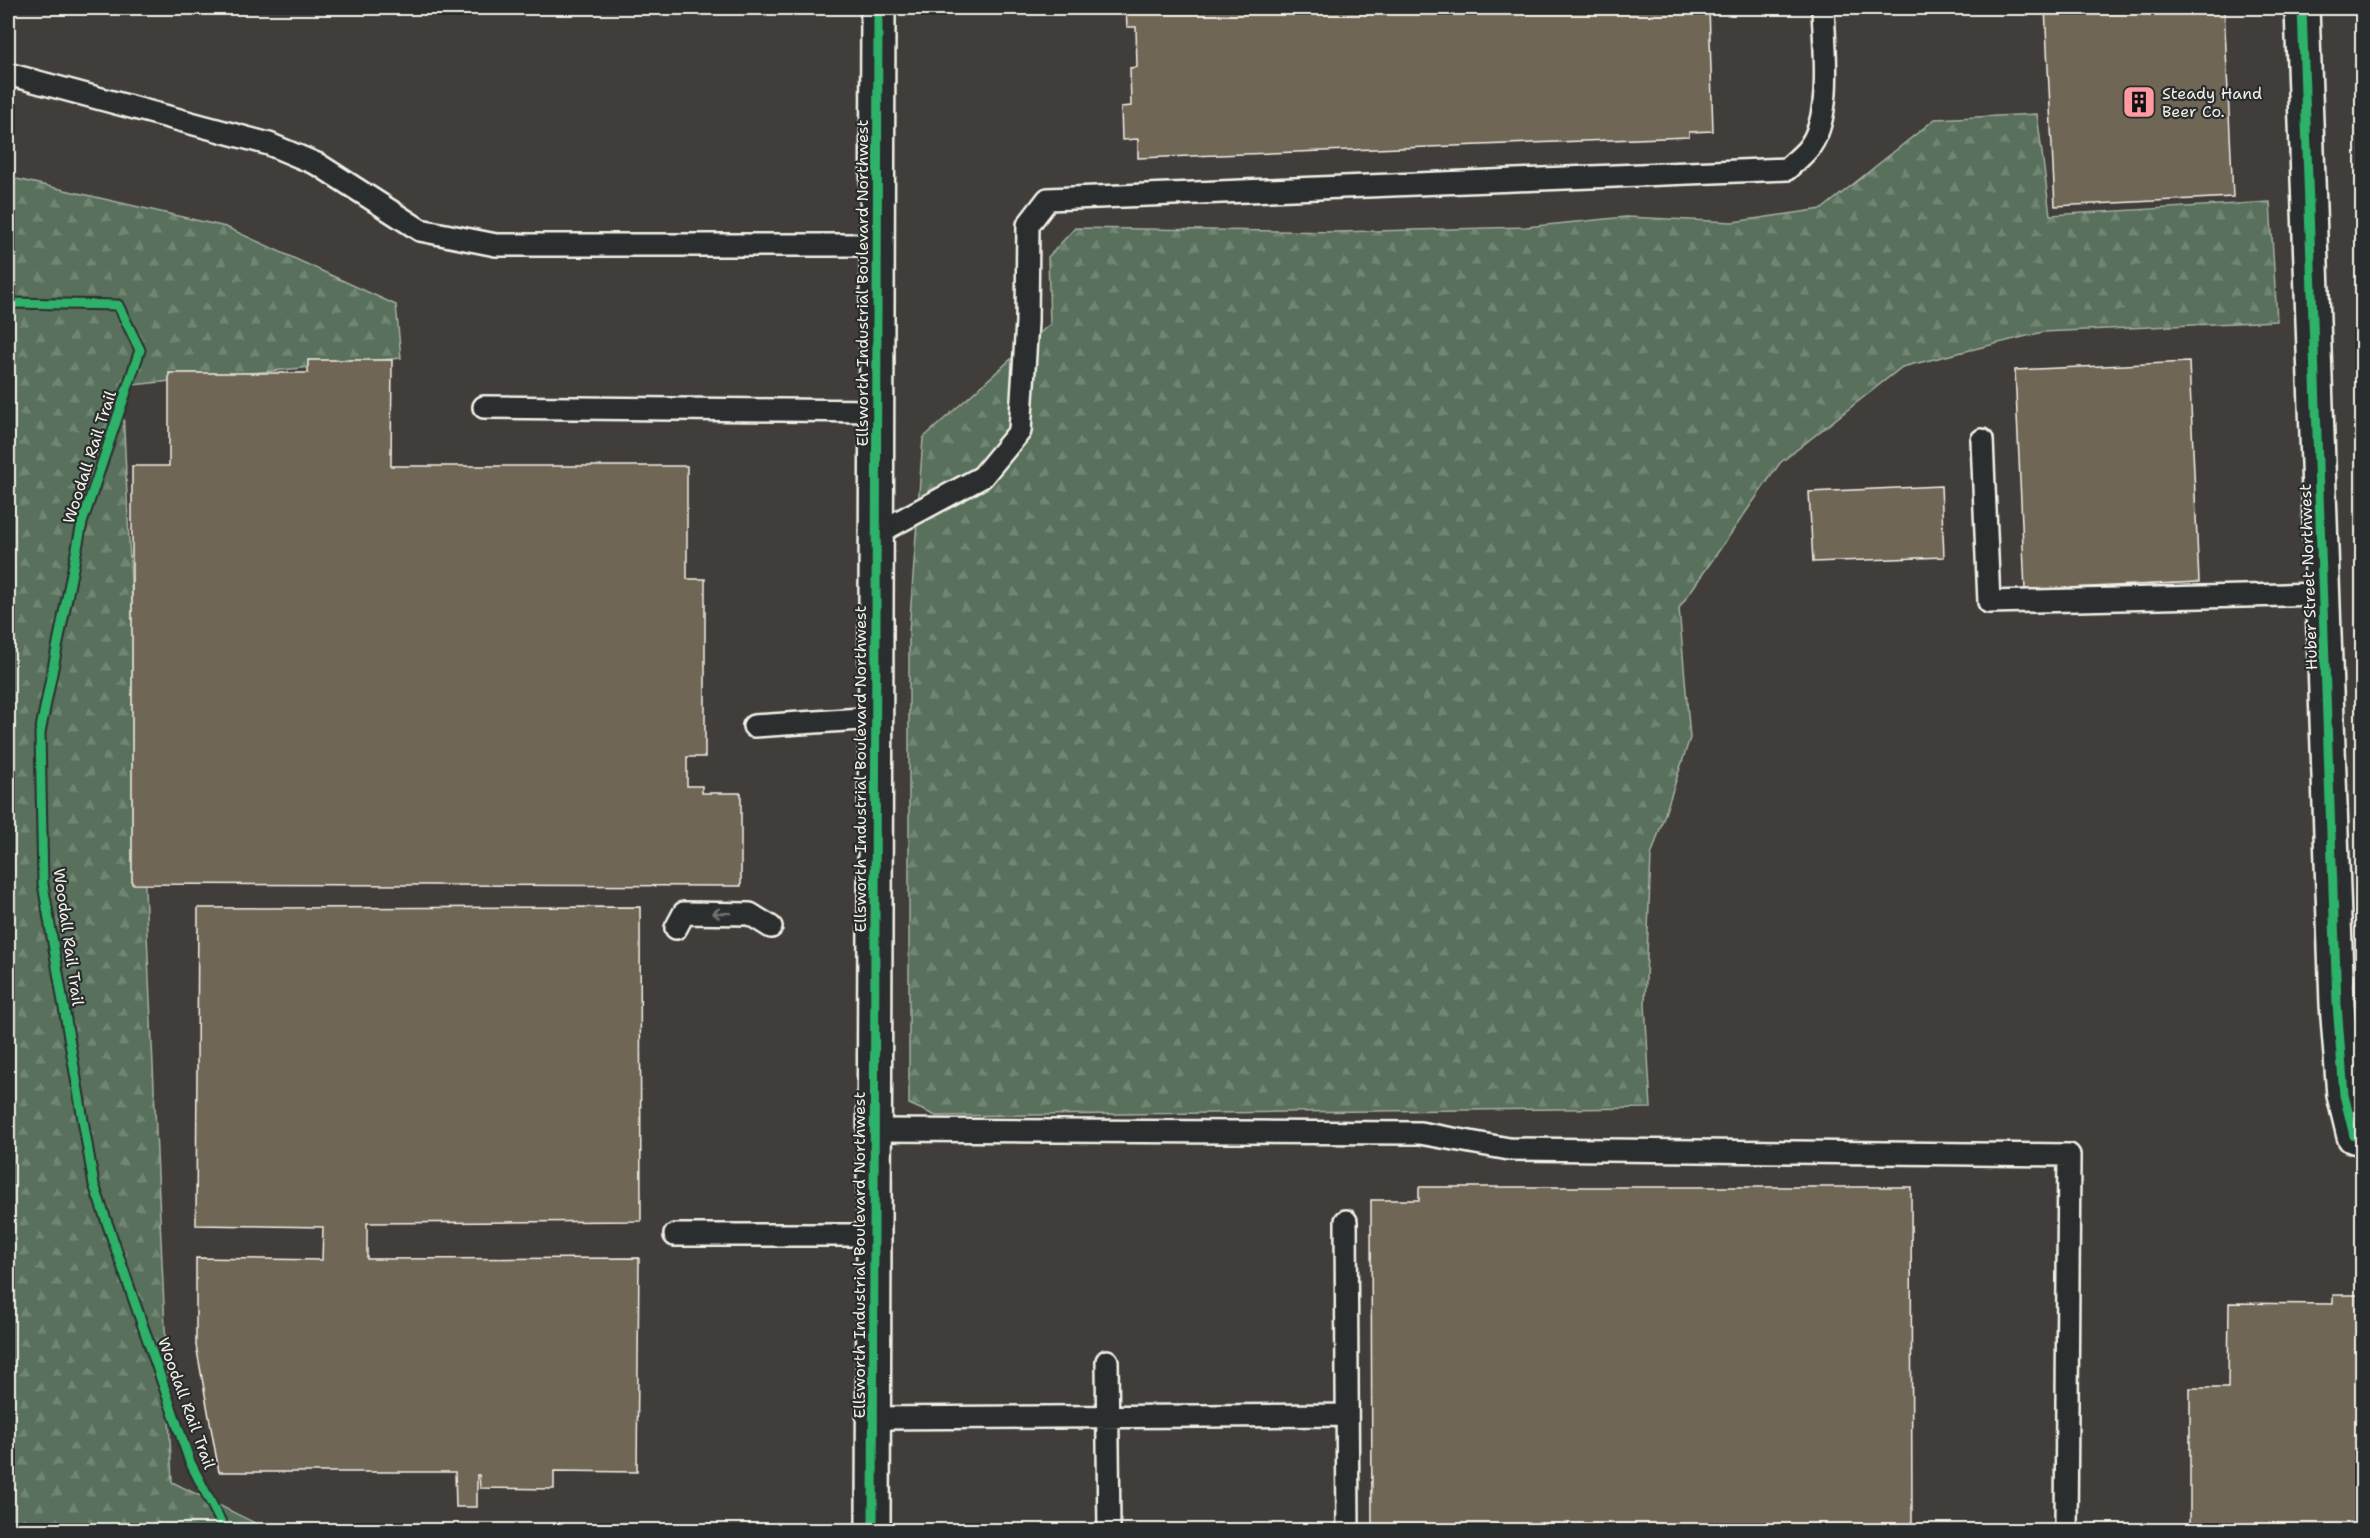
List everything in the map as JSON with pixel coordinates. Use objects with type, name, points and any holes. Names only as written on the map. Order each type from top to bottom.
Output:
[{"type":"street","name":"Ellsworth Industrial Boulevard Northwest","points":[[873,1530],[878,8]]},
{"type":"street","name":"Huber Street Northwest","points":[[2302,8],[2337,1004],[2344,1095],[2354,1136],[2362,1138]]},
{"type":"lane","points":[[876,534],[982,477],[1020,431],[1027,322],[1028,225],[1048,199],[1786,169],[1809,149],[1820,121],[1826,93],[1823,8]]},
{"type":"lane","points":[[8,74],[268,144],[319,165],[420,230],[444,235],[496,245],[877,245]]},
{"type":"lane","points":[[484,407],[877,411]]},
{"type":"lane","points":[[1983,440],[1989,602],[2324,594]]},
{"type":"lane","points":[[754,726],[876,718]]},
{"type":"lane","points":[[676,928],[684,913],[750,914],[771,927]]},
{"type":"lane","points":[[874,1130],[1420,1133],[1509,1149],[2069,1155],[2066,1530]]},
{"type":"lane","points":[[1346,1221],[1348,1530]]},
{"type":"lane","points":[[675,1235],[874,1235]]},
{"type":"lane","points":[[1107,1361],[1109,1530]]},
{"type":"lane","points":[[873,1418],[1347,1415]]},
{"type":"shaded area","points":[[8,8],[2362,8],[2362,1530],[269,1530],[172,1482],[122,385],[401,358],[226,227],[8,177]]},
{"type":"green space","points":[[2037,114],[2050,215],[2270,202],[2277,321],[2043,332],[1902,367],[1780,463],[1679,608],[1690,738],[1651,856],[1645,1004],[1651,1108],[936,1116],[909,1104],[909,632],[923,438],[1050,324],[1048,257],[1075,228],[1337,232],[1526,227],[1626,217],[1733,222],[1822,209],[1935,119]]},
{"type":"green space","points":[[8,177],[226,227],[396,305],[401,358],[122,386],[172,1482],[269,1530],[8,1530]]},
{"type":"building","points":[[1126,8],[1709,8],[1713,131],[1689,132],[1689,137],[1138,158],[1138,139],[1122,140],[1121,107],[1131,106],[1130,68],[1137,67],[1136,27],[1127,27]]},
{"type":"building","name":"Steady Hand Beer Co.","points":[[2045,8],[2224,8],[2233,197],[2055,206]]},
{"type":"building","points":[[308,360],[392,360],[391,466],[687,466],[687,579],[705,579],[705,757],[687,757],[687,786],[702,786],[702,793],[741,793],[741,886],[132,884],[132,466],[169,466],[169,373],[308,373]]},
{"type":"building","points":[[2189,362],[2199,582],[2025,590],[2015,370]]},
{"type":"building","points":[[1941,486],[1944,557],[1813,562],[1809,492]]},
{"type":"building","points":[[640,907],[641,1221],[367,1223],[367,1259],[639,1258],[637,1472],[554,1471],[554,1489],[480,1488],[479,1475],[477,1475],[477,1507],[456,1507],[455,1472],[219,1472],[196,1345],[196,1258],[322,1260],[323,1227],[196,1225],[198,908]]},
{"type":"building","points":[[1419,1187],[1911,1187],[1912,1530],[1372,1530],[1371,1200],[1419,1200]]},
{"type":"building","points":[[2333,1295],[2362,1295],[2362,1530],[2190,1530],[2190,1388],[2228,1388],[2229,1303],[2333,1304]]},
{"type":"cycle path","points":[[873,1530],[878,8]]},
{"type":"cycle path","points":[[2302,8],[2337,1004],[2344,1095],[2354,1136],[2362,1138]]},
{"type":"cycle path","name":"Woodall Rail Trail","points":[[8,303],[118,305],[140,350],[82,523],[40,733],[43,884],[94,1185],[190,1462],[225,1530]]},
{"type":"place","name":"Steady Hand Beer Co.","points":[[2139,102]]}]
